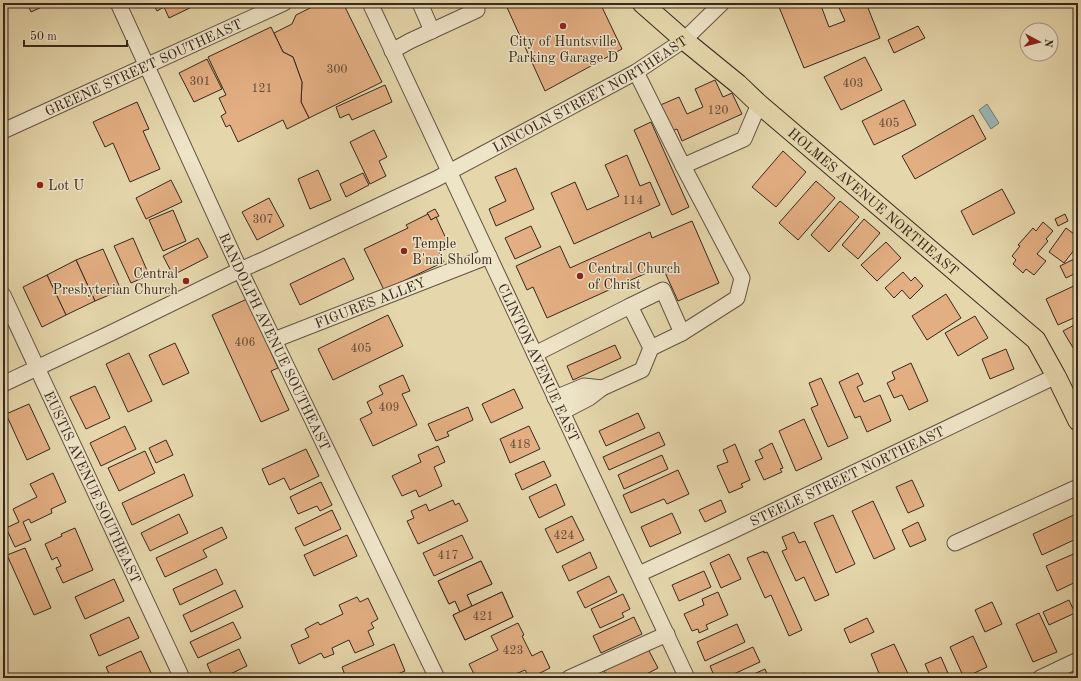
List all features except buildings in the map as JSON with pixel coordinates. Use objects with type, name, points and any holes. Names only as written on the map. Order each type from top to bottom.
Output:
[{"type":"main road","name":"HOLMES AVENUE NORTHEAST","points":[[642,3],[1036,340],[1078,421]]},
{"type":"street","name":"RANDOLPH AVENUE SOUTHEAST","points":[[118,3],[240,270],[436,678]]},
{"type":"street","name":"GREENE STREET SOUTHEAST","points":[[3,131],[284,3]]},
{"type":"street","name":"CLINTON AVENUE EAST","points":[[370,3],[687,678]]},
{"type":"street","points":[[420,3],[432,31]]},
{"type":"street","points":[[392,50],[477,10],[474,3]]},
{"type":"street","name":"LINCOLN STREET NORTHEAST","points":[[3,384],[240,270],[450,172],[636,72],[684,40],[722,3]]},
{"type":"street","points":[[562,412],[589,398],[602,388],[642,370],[652,348],[682,333],[737,298],[742,278],[683,166],[636,72]]},
{"type":"street","points":[[683,166],[744,139],[759,104]]},
{"type":"street","name":"FIGURES ALLEY","points":[[274,340],[489,256]]},
{"type":"street","points":[[535,354],[663,290],[682,333]]},
{"type":"street","name":"EUSTIS AVENUE SOUTHEAST","points":[[3,295],[182,678]]},
{"type":"street","points":[[630,306],[652,348]]},
{"type":"street","name":"STEELE STREET NORTHEAST","points":[[639,574],[1056,376]]},
{"type":"street","points":[[555,398],[584,386],[602,388]]},
{"type":"street","points":[[955,543],[1078,487]]},
{"type":"street","points":[[569,678],[667,634]]},
{"type":"street","points":[[1040,678],[1078,660]]},
{"type":"water","points":[[987,104],[999,123],[991,129],[979,110]]},
{"type":"place","name":"City of Huntsville Parking Garage D","points":[[563,26]]},
{"type":"place","name":"Lot U","points":[[40,185]]},
{"type":"place","name":"Temple B'nai Sholom","points":[[404,251]]},
{"type":"place","name":"Central Church of Christ","points":[[580,276]]},
{"type":"place","name":"Central Presbyterian Church","points":[[186,281]]}]
